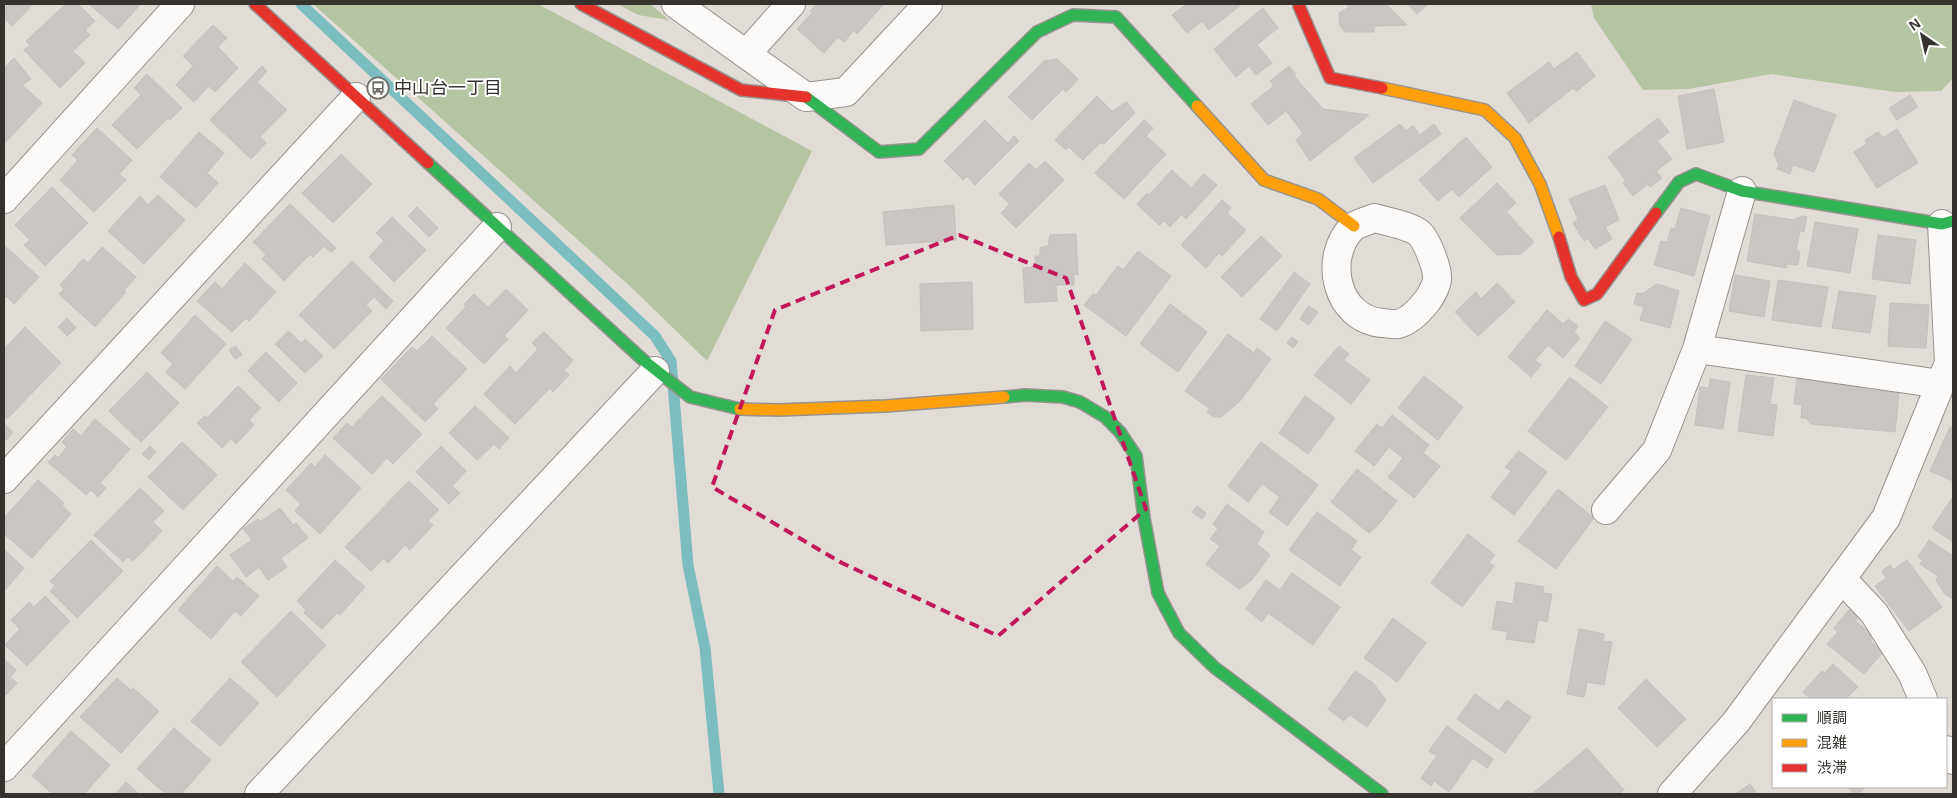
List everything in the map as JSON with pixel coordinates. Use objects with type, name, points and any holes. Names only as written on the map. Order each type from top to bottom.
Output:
[{"type":"street","points":[[4,199],[180,4]]},
{"type":"street","points":[[255,4],[655,371],[690,397],[742,409],[778,410],[885,406],[1026,395],[1063,397],[1080,402],[1105,417],[1120,432],[1136,456],[1144,518],[1158,593],[1179,633],[1214,667],[1382,794]]},
{"type":"street","points":[[581,4],[741,90],[806,97],[846,92],[928,4]]},
{"type":"street","points":[[676,4],[879,152],[919,149],[1037,32],[1073,15],[1116,17],[1264,180],[1318,199],[1354,226]]},
{"type":"street","points":[[747,54],[791,4]]},
{"type":"street","points":[[1299,4],[1330,78],[1485,110],[1515,138],[1540,184],[1567,260],[1571,277],[1584,300],[1597,294],[1679,182],[1696,174],[1742,190],[1948,222],[1949,363],[1886,518],[1736,722],[1672,794]]},
{"type":"street","points":[[4,479],[356,97]]},
{"type":"street","points":[[1606,510],[1657,450],[1697,349],[1742,190]]},
{"type":"street","points":[[4,767],[497,227]]},
{"type":"street","points":[[1697,349],[1941,384]]},
{"type":"street","points":[[259,794],[655,371]]},
{"type":"street","points":[[1842,578],[1874,612],[1912,673],[1923,698]]},
{"type":"highlighted area","points":[[959,235],[1066,278],[1146,509],[998,636],[842,563],[712,487],[775,310]]},
{"type":"green space","points":[[313,4],[538,4],[812,151],[707,361],[633,289]]},
{"type":"green space","points":[[618,4],[650,4],[669,20],[638,15]]},
{"type":"green space","points":[[1591,4],[1953,4],[1953,78],[1941,91],[1895,92],[1771,74],[1689,89],[1643,90],[1594,18]]},
{"type":"building","points":[[4,4],[33,4],[12,26],[4,18]]},
{"type":"building","points":[[66,4],[78,4],[95,21],[85,30],[90,35],[73,51],[85,63],[60,88],[24,50],[30,45],[26,41]]},
{"type":"building","points":[[89,4],[139,4],[140,5],[118,29]]},
{"type":"building","points":[[817,4],[884,4],[857,34],[854,30],[844,42],[838,37],[824,53],[797,29],[812,13],[810,11]]},
{"type":"building","points":[[1187,4],[1242,4],[1209,30],[1202,21],[1187,33],[1172,15]]},
{"type":"building","points":[[1348,4],[1386,4],[1407,25],[1374,26],[1374,32],[1345,32],[1340,26],[1339,13],[1348,8]]},
{"type":"building","points":[[1407,4],[1428,4],[1417,14]]},
{"type":"building","points":[[1263,8],[1278,28],[1257,45],[1272,63],[1256,75],[1249,66],[1236,77],[1214,49]]},
{"type":"building","points":[[213,25],[227,38],[218,47],[238,68],[215,92],[209,86],[194,102],[176,85],[193,66],[183,56]]},
{"type":"building","points":[[1577,52],[1595,76],[1577,91],[1573,88],[1529,123],[1507,93],[1549,62],[1554,69]]},
{"type":"building","points":[[14,58],[31,79],[22,85],[42,103],[5,143],[4,68]]},
{"type":"building","points":[[1057,59],[1078,79],[1066,92],[1063,89],[1032,120],[1008,97],[1044,61]]},
{"type":"building","points":[[262,66],[267,71],[257,82],[287,110],[260,137],[266,143],[251,159],[210,120]]},
{"type":"building","points":[[1289,66],[1296,75],[1294,76],[1323,109],[1369,115],[1310,161],[1296,140],[1303,133],[1286,111],[1268,125],[1251,104],[1274,86],[1270,81]]},
{"type":"building","points":[[147,74],[182,108],[170,120],[168,118],[137,149],[112,125],[141,95],[134,88]]},
{"type":"building","points":[[1714,89],[1724,142],[1687,149],[1678,96]]},
{"type":"building","points":[[1910,95],[1918,107],[1897,120],[1889,108]]},
{"type":"building","points":[[1097,96],[1112,111],[1127,102],[1135,113],[1104,144],[1100,143],[1083,160],[1069,147],[1066,150],[1055,140]]},
{"type":"building","points":[[1794,100],[1836,115],[1814,172],[1793,165],[1790,174],[1777,169],[1779,165],[1774,154]]},
{"type":"building","points":[[1658,118],[1669,132],[1657,141],[1672,159],[1656,171],[1662,178],[1650,187],[1648,184],[1633,196],[1623,183],[1626,181],[1608,157]]},
{"type":"building","points":[[985,120],[1008,143],[1014,136],[1019,141],[975,185],[967,176],[963,180],[944,161]]},
{"type":"building","points":[[1144,120],[1153,128],[1146,136],[1166,154],[1124,199],[1095,173]]},
{"type":"building","points":[[1400,124],[1406,131],[1413,126],[1420,135],[1434,124],[1441,134],[1373,183],[1354,158]]},
{"type":"building","points":[[97,128],[132,160],[119,174],[126,180],[94,212],[60,180],[78,160],[72,155]]},
{"type":"building","points":[[1897,129],[1918,163],[1877,188],[1854,152],[1867,144],[1865,140],[1878,132],[1883,138]]},
{"type":"building","points":[[199,132],[224,153],[207,173],[218,183],[196,208],[160,177]]},
{"type":"building","points":[[1466,137],[1492,167],[1459,197],[1452,189],[1438,201],[1419,180]]},
{"type":"building","points":[[341,154],[372,184],[333,223],[302,193]]},
{"type":"building","points":[[1045,161],[1064,180],[1016,228],[1001,213],[1010,204],[999,194],[1029,163],[1036,170]]},
{"type":"building","points":[[1172,170],[1191,188],[1204,174],[1217,185],[1186,219],[1182,214],[1170,227],[1164,221],[1159,225],[1137,204],[1146,194],[1150,194]]},
{"type":"building","points":[[1497,183],[1516,203],[1506,212],[1534,242],[1521,254],[1497,255],[1460,218]]},
{"type":"building","points":[[1605,185],[1619,220],[1605,227],[1612,239],[1595,249],[1588,238],[1584,241],[1573,223],[1578,219],[1569,199]]},
{"type":"building","points":[[52,187],[88,223],[45,266],[24,245],[30,240],[15,225]]},
{"type":"building","points":[[158,195],[185,220],[144,264],[108,231],[140,196],[148,205]]},
{"type":"building","points":[[1222,200],[1231,208],[1227,213],[1246,230],[1222,256],[1219,253],[1206,268],[1181,245]]},
{"type":"building","points":[[290,204],[336,248],[331,252],[324,246],[313,257],[310,254],[284,281],[262,259],[266,255],[253,242]]},
{"type":"building","points":[[954,205],[956,240],[886,245],[883,212]]},
{"type":"building","points":[[417,207],[438,228],[429,237],[408,216]]},
{"type":"building","points":[[1681,208],[1710,216],[1694,276],[1654,265],[1661,241],[1667,242],[1671,228],[1675,229]]},
{"type":"building","points":[[1755,214],[1794,220],[1802,216],[1807,217],[1804,232],[1800,231],[1796,251],[1800,251],[1798,265],[1787,264],[1786,268],[1747,261]]},
{"type":"building","points":[[392,217],[426,250],[394,282],[369,257],[384,241],[376,233]]},
{"type":"building","points":[[1815,222],[1858,229],[1850,273],[1807,266]]},
{"type":"building","points":[[1076,234],[1078,275],[1074,274],[1074,285],[1056,285],[1057,301],[1025,303],[1023,268],[1036,267],[1035,256],[1040,256],[1040,248],[1048,246],[1050,235]]},
{"type":"building","points":[[1878,235],[1916,240],[1910,284],[1872,279]]},
{"type":"building","points":[[1261,236],[1282,256],[1242,297],[1221,277]]},
{"type":"building","points":[[4,245],[39,277],[14,304],[6,296],[4,299]]},
{"type":"building","points":[[102,247],[136,277],[124,290],[126,292],[95,327],[59,294],[64,289],[60,285],[83,259],[88,263]]},
{"type":"building","points":[[1138,251],[1171,276],[1126,336],[1084,305],[1093,294],[1096,295],[1118,266],[1123,270]]},
{"type":"building","points":[[352,261],[393,301],[386,309],[374,297],[366,305],[372,311],[334,349],[299,315]]},
{"type":"building","points":[[245,263],[276,292],[249,321],[246,318],[232,332],[197,301],[215,282],[222,289]]},
{"type":"building","points":[[1294,272],[1310,284],[1277,331],[1260,319]]},
{"type":"building","points":[[1735,275],[1770,281],[1764,317],[1729,311]]},
{"type":"building","points":[[1778,280],[1828,287],[1821,327],[1772,320]]},
{"type":"building","points":[[972,282],[973,329],[921,331],[920,284]]},
{"type":"building","points":[[1497,283],[1515,302],[1478,336],[1455,312],[1476,292],[1481,299]]},
{"type":"building","points":[[1657,284],[1679,291],[1670,328],[1640,320],[1644,307],[1634,304],[1637,293],[1642,294]]},
{"type":"building","points":[[506,289],[528,310],[504,336],[508,339],[484,364],[446,328],[466,307],[464,304],[474,294],[488,307]]},
{"type":"building","points":[[1839,291],[1876,296],[1870,333],[1832,328]]},
{"type":"building","points":[[1890,303],[1929,305],[1926,348],[1888,346]]},
{"type":"building","points":[[1170,304],[1207,332],[1178,372],[1140,344]]},
{"type":"building","points":[[1308,306],[1318,312],[1309,325],[1300,319]]},
{"type":"building","points":[[1547,310],[1563,324],[1568,319],[1578,326],[1574,332],[1580,338],[1563,358],[1548,345],[1535,360],[1541,365],[1531,377],[1508,357]]},
{"type":"building","points":[[195,315],[226,344],[185,389],[166,372],[173,364],[161,353]]},
{"type":"building","points":[[67,318],[76,328],[67,336],[58,327]]},
{"type":"building","points":[[1605,321],[1632,339],[1601,384],[1575,366]]},
{"type":"building","points":[[25,327],[61,363],[7,419],[4,416],[4,349]]},
{"type":"building","points":[[288,331],[301,343],[305,339],[323,356],[305,373],[275,344]]},
{"type":"building","points":[[544,332],[573,360],[564,370],[569,375],[553,392],[550,388],[515,424],[484,394],[510,366],[516,373],[538,349],[532,343]]},
{"type":"building","points":[[1228,334],[1254,353],[1257,348],[1271,359],[1240,401],[1221,417],[1214,417],[1207,412],[1210,409],[1185,391]]},
{"type":"building","points":[[432,336],[467,369],[433,404],[438,409],[425,422],[381,379],[412,347],[417,351]]},
{"type":"building","points":[[1292,337],[1298,342],[1293,348],[1287,343]]},
{"type":"building","points":[[236,346],[242,355],[235,359],[229,350]]},
{"type":"building","points":[[1339,346],[1349,354],[1344,360],[1370,380],[1351,404],[1314,375]]},
{"type":"building","points":[[266,352],[297,383],[279,402],[248,371]]},
{"type":"building","points":[[147,372],[179,403],[141,442],[109,411]]},
{"type":"building","points":[[1746,375],[1774,378],[1770,404],[1777,405],[1773,436],[1738,431]]},
{"type":"building","points":[[1424,376],[1463,407],[1438,440],[1398,408]]},
{"type":"building","points":[[1570,377],[1608,407],[1566,460],[1528,431]]},
{"type":"building","points":[[1797,378],[1868,386],[1868,390],[1899,393],[1895,432],[1811,424],[1806,418],[1801,418],[1802,405],[1794,404]]},
{"type":"building","points":[[1710,379],[1730,382],[1723,429],[1695,425],[1700,387],[1709,388]]},
{"type":"building","points":[[238,386],[261,408],[249,420],[254,425],[236,444],[231,438],[222,448],[197,423],[205,416],[207,418]]},
{"type":"building","points":[[382,396],[422,434],[393,464],[387,458],[372,474],[333,438],[347,423],[352,427]]},
{"type":"building","points":[[1305,396],[1335,418],[1308,454],[1279,433]]},
{"type":"building","points":[[475,406],[509,438],[499,449],[494,444],[477,460],[449,433]]},
{"type":"building","points":[[1392,415],[1429,445],[1423,453],[1440,466],[1414,498],[1388,477],[1403,458],[1389,447],[1374,466],[1355,451],[1377,424],[1382,428]]},
{"type":"building","points":[[95,419],[130,449],[100,483],[106,488],[98,497],[91,490],[86,495],[48,462],[55,455],[58,458],[67,447],[62,442],[73,429],[81,436]]},
{"type":"building","points":[[4,423],[13,432],[5,441],[4,440]]},
{"type":"building","points":[[1950,427],[1953,429],[1953,481],[1930,471]]},
{"type":"building","points":[[182,442],[217,475],[183,510],[148,477]]},
{"type":"building","points":[[1261,442],[1318,485],[1287,526],[1269,512],[1280,497],[1262,484],[1248,502],[1228,486]]},
{"type":"building","points":[[150,446],[156,452],[149,460],[142,454]]},
{"type":"building","points":[[441,446],[466,471],[452,486],[460,493],[449,504],[416,472]]},
{"type":"building","points":[[1519,451],[1547,472],[1514,515],[1491,497],[1511,471],[1505,467]]},
{"type":"building","points":[[325,455],[361,488],[320,534],[295,511],[301,504],[286,490],[311,463],[315,467]]},
{"type":"building","points":[[1357,469],[1397,501],[1369,533],[1331,502]]},
{"type":"building","points":[[38,480],[64,503],[62,505],[71,514],[32,558],[4,534],[4,518]]},
{"type":"building","points":[[409,481],[439,510],[428,521],[433,525],[410,550],[405,545],[388,563],[384,558],[371,571],[345,547]]},
{"type":"building","points":[[140,488],[164,511],[153,522],[162,531],[133,561],[128,557],[123,562],[94,535]]},
{"type":"building","points":[[1558,489],[1594,518],[1556,569],[1518,541]]},
{"type":"building","points":[[1953,499],[1953,542],[1932,528]]},
{"type":"building","points":[[1227,504],[1264,532],[1257,544],[1270,555],[1252,580],[1239,589],[1206,564],[1220,546],[1210,539],[1218,529],[1213,524]]},
{"type":"building","points":[[1197,506],[1206,513],[1202,519],[1192,512]]},
{"type":"building","points":[[280,508],[293,525],[296,523],[308,538],[281,558],[287,567],[268,580],[259,567],[246,577],[230,555],[252,540],[243,529],[258,519],[260,522]]},
{"type":"building","points":[[1317,512],[1357,541],[1351,550],[1361,557],[1340,586],[1289,550]]},
{"type":"building","points":[[1468,534],[1495,555],[1489,562],[1494,566],[1462,607],[1431,583]]},
{"type":"building","points":[[91,540],[123,571],[77,618],[50,591],[55,586],[50,581]]},
{"type":"building","points":[[1929,540],[1953,556],[1953,599],[1945,594],[1936,580],[1938,576],[1920,564],[1923,560],[1918,557]]},
{"type":"building","points":[[4,549],[24,568],[4,591]]},
{"type":"building","points":[[335,560],[365,587],[340,615],[337,613],[322,629],[304,613],[306,610],[297,601]]},
{"type":"building","points":[[1907,560],[1942,607],[1909,631],[1875,586],[1886,578],[1882,571],[1890,565],[1893,570]]},
{"type":"building","points":[[217,566],[233,581],[237,577],[259,596],[241,616],[235,611],[211,639],[178,610]]},
{"type":"building","points":[[1292,573],[1340,607],[1313,645],[1268,613],[1262,622],[1246,609],[1266,580],[1280,590]]},
{"type":"building","points":[[1516,582],[1544,587],[1543,593],[1552,594],[1547,622],[1538,620],[1534,643],[1506,639],[1508,632],[1492,629],[1497,601],[1513,604]]},
{"type":"building","points":[[45,596],[70,621],[27,666],[5,645],[20,629],[11,620],[29,602],[34,607]]},
{"type":"building","points":[[1849,610],[1858,617],[1855,621],[1874,636],[1870,641],[1883,652],[1864,674],[1827,644],[1838,632],[1834,628]]},
{"type":"building","points":[[291,611],[326,645],[277,697],[241,662]]},
{"type":"building","points":[[1393,618],[1426,643],[1397,682],[1364,658]]},
{"type":"building","points":[[1579,629],[1604,634],[1603,641],[1612,642],[1604,685],[1587,682],[1584,697],[1567,694]]},
{"type":"building","points":[[4,659],[16,670],[10,677],[17,683],[6,695],[4,694]]},
{"type":"building","points":[[1833,664],[1858,687],[1847,698],[1831,698],[1829,696],[1827,698],[1810,698],[1803,692],[1822,671],[1825,673]]},
{"type":"building","points":[[1355,671],[1373,683],[1386,700],[1367,727],[1350,715],[1344,721],[1328,709]]},
{"type":"building","points":[[117,678],[131,690],[133,688],[159,711],[121,753],[80,717]]},
{"type":"building","points":[[230,678],[259,703],[220,746],[191,721]]},
{"type":"building","points":[[1646,679],[1686,719],[1657,747],[1618,708]]},
{"type":"building","points":[[1475,694],[1499,711],[1507,700],[1531,717],[1505,753],[1457,719]]},
{"type":"building","points":[[1447,726],[1493,759],[1487,768],[1473,758],[1449,792],[1434,781],[1431,786],[1421,778],[1437,756],[1429,751]]},
{"type":"building","points":[[174,728],[211,760],[181,794],[166,794],[137,769]]},
{"type":"building","points":[[71,731],[110,765],[84,794],[53,794],[32,776]]},
{"type":"building","points":[[1587,748],[1624,790],[1620,794],[1532,794]]},
{"type":"building","points":[[126,782],[139,794],[115,794]]},
{"type":"building","points":[[1750,784],[1757,794],[1736,794]]},
{"type":"building","points":[[1848,788],[1865,788],[1859,794],[1855,794]]},
{"type":"waterway","points":[[301,4],[655,336],[671,361],[688,565],[705,648],[719,794]]},
{"type":"traffic: fast","points":[[806,97],[879,152],[919,149],[1037,32],[1073,15],[1116,17],[1197,106]]},
{"type":"traffic: fast","points":[[428,163],[642,359],[690,397],[740,409]]},
{"type":"traffic: fast","points":[[1656,213],[1679,182],[1696,174],[1742,191],[1942,224],[1953,221]]},
{"type":"traffic: fast","points":[[1004,397],[1025,395],[1063,397],[1080,402],[1105,417],[1120,432],[1136,456],[1144,518],[1158,593],[1179,633],[1214,667],[1382,794]]},
{"type":"traffic: slow","points":[[1382,88],[1485,110],[1515,138],[1540,184],[1559,237]]},
{"type":"traffic: slow","points":[[1197,106],[1264,180],[1318,199],[1354,226]]},
{"type":"traffic: slow","points":[[740,409],[778,410],[885,406],[1004,397]]},
{"type":"traffic: jam","points":[[255,4],[428,163]]},
{"type":"traffic: jam","points":[[581,4],[741,90],[806,97]]},
{"type":"traffic: jam","points":[[1299,6],[1330,78],[1382,88]]},
{"type":"traffic: jam","points":[[1559,237],[1571,277],[1584,300],[1597,294],[1656,213]]},
{"type":"place","name":"中山台一丁目","points":[[378,88]]}]
